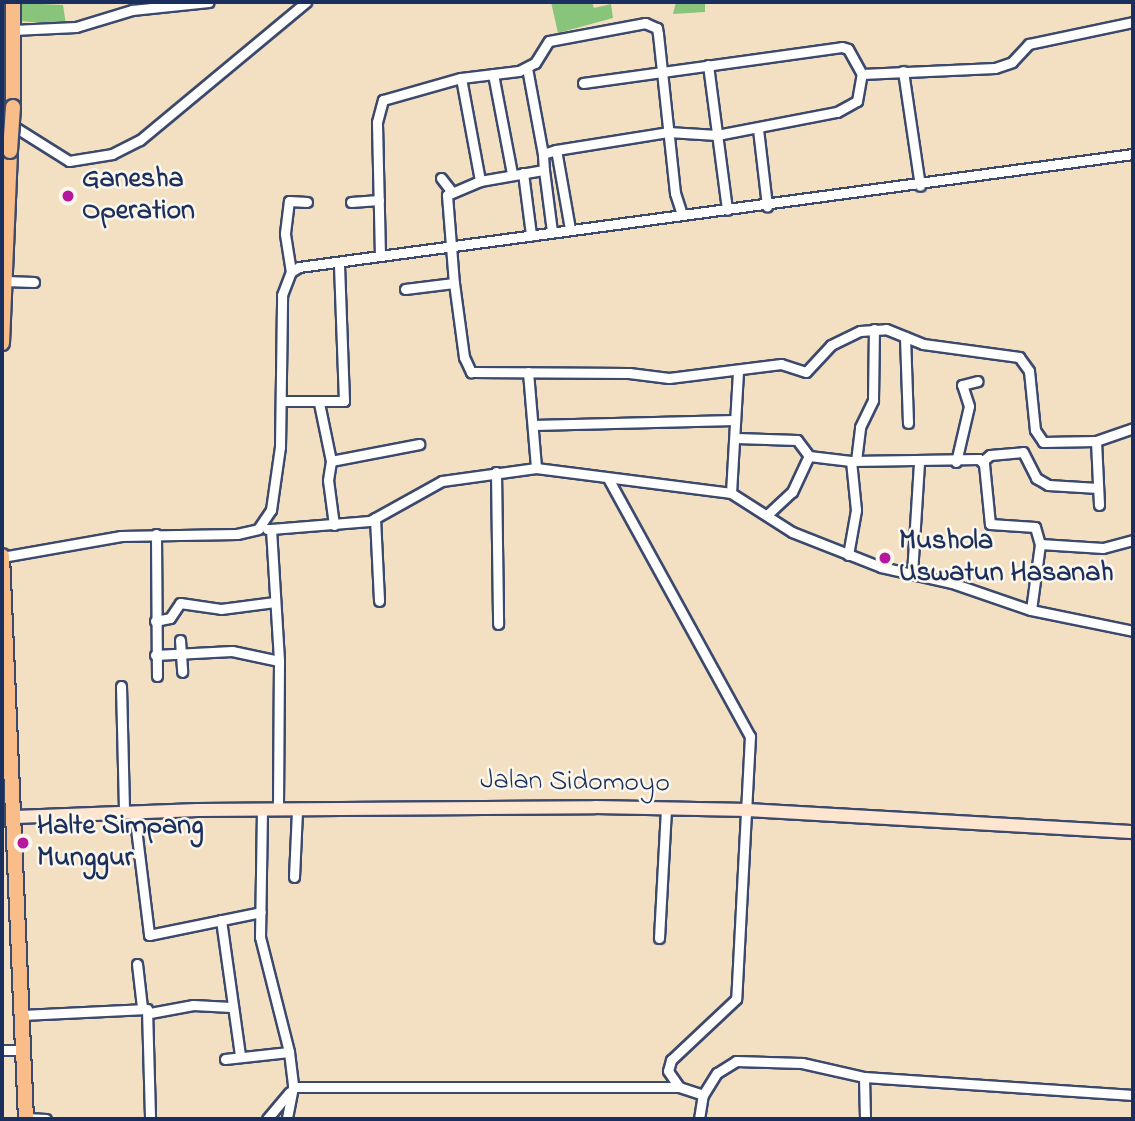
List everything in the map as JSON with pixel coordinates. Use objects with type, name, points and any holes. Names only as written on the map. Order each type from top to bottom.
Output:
[{"type":"main road","points":[[2,343],[5,181],[13,107],[9,24],[13,2]]},
{"type":"main road","points":[[2,557],[8,817],[22,1015],[26,1119]]},
{"type":"main road","name":"Jalan Sidomoyo","points":[[8,817],[459,806],[749,810],[1133,832]]},
{"type":"street","points":[[9,24],[76,27],[126,6],[209,2]]},
{"type":"street","points":[[2,119],[69,161],[112,154],[140,140],[306,2]]},
{"type":"street","points":[[862,74],[995,68],[1012,62],[1029,44],[1133,22]]},
{"type":"street","points":[[380,256],[378,105],[461,78],[527,68],[549,41],[645,23],[657,28],[664,70],[668,132],[682,215]]},
{"type":"street","points":[[543,154],[668,132],[717,135],[758,129],[850,107],[860,93],[862,74],[848,49],[842,47],[583,83]]},
{"type":"street","points":[[708,65],[727,209]]},
{"type":"street","points":[[527,68],[543,154],[552,232]]},
{"type":"street","points":[[903,71],[920,186]]},
{"type":"street","points":[[492,74],[512,174]]},
{"type":"street","points":[[461,78],[480,181]]},
{"type":"street","points":[[758,129],[767,206]]},
{"type":"street","points":[[556,150],[570,229]]},
{"type":"street","points":[[291,272],[340,262],[570,229],[920,186],[1133,154]]},
{"type":"street","points":[[544,170],[480,181],[451,191],[447,195],[454,283],[467,367],[479,373],[528,372],[669,378],[781,364],[806,372],[831,345],[874,330],[886,329],[905,337],[1020,357],[1029,371],[1038,438],[1052,444],[1096,441],[1133,430]]},
{"type":"street","points":[[523,173],[531,235]]},
{"type":"street","points":[[441,178],[451,191]]},
{"type":"street","points":[[351,202],[379,200]]},
{"type":"street","points":[[258,529],[271,510],[283,401],[282,295],[291,272],[285,233],[289,201],[307,202]]},
{"type":"street","points":[[283,401],[342,402],[345,397],[340,262]]},
{"type":"street","points":[[3,276],[34,282]]},
{"type":"street","points":[[405,289],[454,283]]},
{"type":"street","points":[[848,555],[855,517],[854,461],[860,427],[873,400],[874,330]]},
{"type":"street","points":[[905,337],[908,423]]},
{"type":"street","points":[[731,493],[738,370]]},
{"type":"street","points":[[528,372],[536,468]]},
{"type":"street","points":[[956,462],[969,406],[962,385],[978,381]]},
{"type":"street","points":[[319,403],[331,461],[328,480],[334,525]]},
{"type":"street","points":[[533,425],[735,429],[797,440],[809,456],[854,461],[983,461],[990,455],[1023,452],[1035,478],[1048,485],[1098,488]]},
{"type":"street","points":[[1096,441],[1099,505]]},
{"type":"street","points":[[331,461],[419,444]]},
{"type":"street","points":[[768,514],[792,492],[809,456]]},
{"type":"street","points":[[983,461],[986,520],[1035,527],[1040,544],[1031,610]]},
{"type":"street","points":[[912,574],[919,462]]},
{"type":"street","points":[[2,557],[156,534],[237,534],[258,529],[334,525],[375,519],[442,481],[536,468],[609,480],[731,493],[768,514],[792,532],[848,555],[1031,610],[1133,631]]},
{"type":"street","points":[[496,472],[498,624]]},
{"type":"street","points":[[609,480],[747,727],[749,810],[736,999],[671,1060],[668,1072],[679,1087]]},
{"type":"street","points":[[375,519],[379,601]]},
{"type":"street","points":[[271,529],[279,661],[278,810]]},
{"type":"street","points":[[156,534],[157,676]]},
{"type":"street","points":[[1040,544],[1103,548],[1133,540]]},
{"type":"street","points":[[155,621],[170,618],[180,603],[221,609],[275,602]]},
{"type":"street","points":[[180,640],[182,672]]},
{"type":"street","points":[[155,655],[232,651],[279,661]]},
{"type":"street","points":[[121,687],[129,813],[149,935],[261,912]]},
{"type":"street","points":[[659,938],[666,809]]},
{"type":"street","points":[[262,810],[261,912],[264,963],[289,1052],[293,1087],[287,1119]]},
{"type":"street","points":[[294,877],[297,810]]},
{"type":"street","points":[[221,920],[231,1007],[240,1056]]},
{"type":"street","points":[[137,964],[146,1010],[150,1119]]},
{"type":"street","points":[[22,1015],[146,1010],[194,1005],[231,1007]]},
{"type":"street","points":[[2,1050],[23,1050]]},
{"type":"street","points":[[225,1059],[289,1052]]},
{"type":"street","points":[[699,1119],[703,1095],[717,1073],[736,1061],[802,1063],[864,1077],[1133,1095]]},
{"type":"street","points":[[864,1077],[865,1119]]},
{"type":"street","points":[[293,1087],[679,1087],[703,1095]]},
{"type":"street","points":[[267,1119],[293,1087]]},
{"type":"street","points":[[26,1119],[46,1119]]},
{"type":"green space","points":[[551,2],[592,2],[594,8],[611,4],[613,18],[558,33]]},
{"type":"green space","points":[[676,2],[705,2],[705,12],[673,14]]},
{"type":"green space","points":[[20,3],[63,5],[66,25],[20,21]]},
{"type":"place","name":"Ganesha Operation","points":[[68,196]]},
{"type":"place","name":"Mushola Uswatun Hasanah","points":[[885,558]]},
{"type":"place","name":"Halte Simpang Munggur","points":[[23,843]]}]
